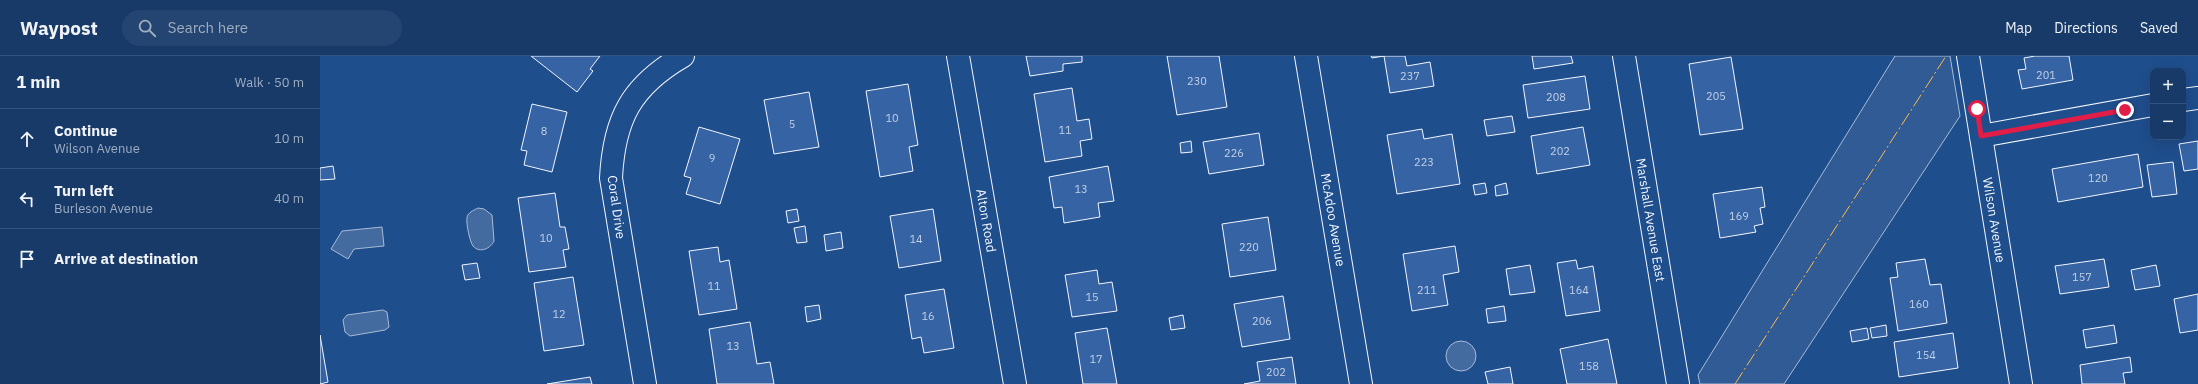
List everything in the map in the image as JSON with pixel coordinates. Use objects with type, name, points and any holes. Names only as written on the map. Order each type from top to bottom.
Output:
[{"type":"street","name":"Coral Drive","points":[[645,384],[611,178],[612,148],[622,119],[640,90],[662,68],[683,56]]},
{"type":"street","name":"Alton Road","points":[[958,56],[1015,384]]},
{"type":"street","name":"McAdoo Avenue","points":[[1306,56],[1361,384]]},
{"type":"street","name":"Marshall Avenue East","points":[[1624,56],[1678,384]]},
{"type":"street","name":"Wilson Avenue","points":[[1968,56],[2021,384]]},
{"type":"street","points":[[2186,100],[2198,98]]},
{"type":"street","points":[[1981,136],[2150,106]]},
{"type":"shaded area","points":[[1895,56],[1950,56],[1960,116],[1784,384],[1700,384],[1698,375]]},
{"type":"shaded area","points":[[478,208],[484,209],[492,215],[494,241],[488,248],[482,250],[479,250],[473,246],[467,224],[468,215]]},
{"type":"shaded area","points":[[382,227],[384,246],[354,249],[348,259],[331,249],[342,231]]},
{"type":"shaded area","points":[[383,310],[387,312],[389,327],[385,330],[350,336],[345,332],[343,320],[347,315]]},
{"type":"shaded area","points":[[1461,341],[1472,345],[1476,356],[1472,367],[1461,371],[1450,367],[1446,356],[1450,345]]},
{"type":"building","points":[[531,56],[600,56],[590,69],[593,71],[577,92]]},
{"type":"building","points":[[1026,56],[1082,56],[1082,62],[1063,64],[1063,71],[1030,76]]},
{"type":"building","points":[[1167,56],[1219,56],[1227,107],[1177,115]]},
{"type":"building","points":[[1371,56],[1384,56],[1372,58]]},
{"type":"building","points":[[1384,56],[1405,56],[1407,66],[1430,62],[1434,86],[1390,93]]},
{"type":"building","points":[[1532,56],[1571,56],[1573,63],[1534,69]]},
{"type":"building","points":[[2035,56],[2069,56],[2073,80],[2022,89],[2018,70],[2026,69],[2024,58]]},
{"type":"building","points":[[1731,57],[1743,129],[1700,135],[1689,64]]},
{"type":"building","points":[[1585,76],[1590,109],[1528,118],[1523,85]]},
{"type":"building","points":[[908,84],[918,145],[909,147],[913,171],[880,177],[866,91]]},
{"type":"building","points":[[1072,88],[1077,121],[1089,119],[1092,139],[1080,141],[1082,156],[1045,162],[1034,94]]},
{"type":"building","points":[[809,92],[819,147],[774,154],[764,100]]},
{"type":"building","points":[[532,104],[567,112],[552,172],[524,165],[527,151],[521,150]]},
{"type":"building","points":[[1512,116],[1515,132],[1487,136],[1484,120]]},
{"type":"building","points":[[699,127],[740,139],[720,204],[686,194],[691,178],[684,176]]},
{"type":"building","points":[[1583,127],[1590,165],[1537,174],[1531,136]]},
{"type":"building","points":[[1422,129],[1424,139],[1452,134],[1460,184],[1397,194],[1387,135]]},
{"type":"building","points":[[1259,133],[1264,165],[1209,174],[1203,142]]},
{"type":"building","points":[[1191,141],[1192,152],[1181,153],[1180,143]]},
{"type":"building","points":[[2198,141],[2198,169],[2184,171],[2179,144]]},
{"type":"building","points":[[2138,154],[2143,187],[2058,202],[2052,169]]},
{"type":"building","points":[[2173,162],[2177,194],[2152,197],[2147,165]]},
{"type":"building","points":[[333,166],[335,179],[320,180],[320,168]]},
{"type":"building","points":[[1108,166],[1114,201],[1098,203],[1100,217],[1064,223],[1062,207],[1054,208],[1049,177]]},
{"type":"building","points":[[1485,183],[1487,193],[1475,195],[1473,185]]},
{"type":"building","points":[[1506,183],[1508,194],[1496,196],[1495,186]]},
{"type":"building","points":[[1762,187],[1765,207],[1760,208],[1763,224],[1754,226],[1756,232],[1720,238],[1713,194]]},
{"type":"building","points":[[555,193],[560,227],[565,227],[569,249],[563,250],[566,267],[529,272],[518,198]]},
{"type":"building","points":[[797,209],[799,221],[788,223],[786,211]]},
{"type":"building","points":[[933,209],[941,261],[899,268],[890,216]]},
{"type":"building","points":[[1268,217],[1276,270],[1230,277],[1222,224]]},
{"type":"building","points":[[805,226],[807,242],[797,243],[794,228]]},
{"type":"building","points":[[841,232],[843,248],[826,251],[824,235]]},
{"type":"building","points":[[1455,246],[1459,272],[1443,275],[1448,305],[1412,311],[1403,254]]},
{"type":"building","points":[[718,247],[720,262],[729,260],[737,309],[699,315],[689,251]]},
{"type":"building","points":[[1925,259],[1930,285],[1941,284],[1947,323],[1898,331],[1890,278],[1898,277],[1896,263]]},
{"type":"building","points":[[2104,259],[2109,287],[2060,294],[2055,266]]},
{"type":"building","points":[[1576,260],[1578,269],[1593,266],[1600,311],[1566,316],[1557,263]]},
{"type":"building","points":[[477,263],[480,278],[465,280],[462,265]]},
{"type":"building","points":[[1530,265],[1535,292],[1510,295],[1506,269]]},
{"type":"building","points":[[2156,265],[2160,286],[2135,290],[2131,270]]},
{"type":"building","points":[[1097,270],[1099,284],[1112,282],[1117,311],[1072,317],[1065,275]]},
{"type":"building","points":[[573,277],[584,345],[544,351],[534,283]]},
{"type":"building","points":[[944,289],[954,348],[924,353],[921,337],[912,339],[905,295]]},
{"type":"building","points":[[2198,294],[2198,330],[2180,333],[2174,299]]},
{"type":"building","points":[[1283,296],[1290,339],[1242,347],[1234,304]]},
{"type":"building","points":[[819,305],[821,319],[807,322],[805,307]]},
{"type":"building","points":[[1504,306],[1506,321],[1488,323],[1486,309]]},
{"type":"building","points":[[1183,315],[1185,328],[1171,330],[1169,318]]},
{"type":"building","points":[[750,322],[757,364],[770,362],[774,384],[717,384],[709,329]]},
{"type":"building","points":[[1886,325],[1887,336],[1872,338],[1870,328]]},
{"type":"building","points":[[2114,325],[2117,343],[2086,348],[2083,330]]},
{"type":"building","points":[[1107,328],[1117,384],[1083,384],[1075,333]]},
{"type":"building","points":[[1867,328],[1869,339],[1852,342],[1850,331]]},
{"type":"building","points":[[1953,333],[1958,368],[1899,377],[1894,342]]},
{"type":"building","points":[[320,335],[328,382],[320,384]]},
{"type":"building","points":[[1608,339],[1617,384],[1567,384],[1560,349]]},
{"type":"building","points":[[1292,357],[1296,384],[1244,384],[1260,381],[1257,362]]},
{"type":"building","points":[[2130,357],[2132,372],[2123,373],[2125,384],[2082,384],[2080,365]]},
{"type":"building","points":[[1510,367],[1513,384],[1488,384],[1485,372]]},
{"type":"building","points":[[590,377],[592,384],[547,384]]},
{"type":"power","points":[[1735,384],[1946,56]]},
{"type":"route","points":[[1977,109],[1981,136],[2125,110]]}]
